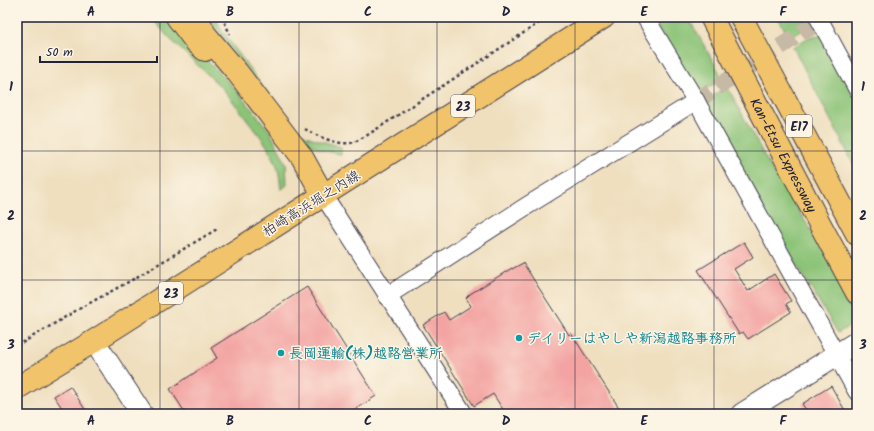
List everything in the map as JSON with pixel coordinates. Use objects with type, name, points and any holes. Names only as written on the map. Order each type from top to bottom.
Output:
[{"type":"main road","points":[[177,17],[196,42],[268,113]]},
{"type":"main road","points":[[197,17],[205,34],[238,72],[302,157],[323,195]]},
{"type":"main road","name":"柏崎高浜堀之内線","points":[[17,388],[94,341],[604,17]]},
{"type":"main road","points":[[698,17],[814,213]]},
{"type":"main road","name":"Kan-Etsu Expressway","points":[[711,17],[857,293]]},
{"type":"main road","name":"Kan-Etsu Expressway","points":[[741,17],[857,234]]},
{"type":"main road","points":[[757,17],[804,109],[857,234]]},
{"type":"street","points":[[645,17],[696,101],[857,392]]},
{"type":"street","points":[[822,18],[857,89]]},
{"type":"street","points":[[387,296],[532,203],[696,101]]},
{"type":"street","points":[[323,195],[464,414]]},
{"type":"street","points":[[94,341],[142,414]]},
{"type":"street","points":[[742,414],[857,342]]},
{"type":"path","points":[[222,17],[232,38]]},
{"type":"path","points":[[301,125],[319,137],[333,141],[351,143],[366,136],[548,17]]},
{"type":"path","points":[[17,346],[217,229]]},
{"type":"green space","points":[[151,17],[168,17],[177,29],[238,92],[269,130],[286,163],[287,185],[281,190],[276,163],[260,136],[224,90],[168,37]]},
{"type":"green space","points":[[208,17],[216,17],[220,28],[266,91],[298,130],[306,136],[341,147],[341,154],[320,149],[302,139],[226,43]]},
{"type":"green space","points":[[657,17],[688,17],[723,79],[704,90],[695,89],[657,26]]},
{"type":"green space","points":[[778,17],[810,17],[802,30],[789,38]]},
{"type":"green space","points":[[818,35],[825,37],[857,100],[857,171],[793,47],[809,37]]},
{"type":"green space","points":[[727,86],[772,170],[842,278],[857,306],[857,321],[838,333],[761,206],[705,101]]},
{"type":"building","points":[[744,242],[753,257],[734,269],[748,291],[774,274],[791,301],[786,304],[791,312],[748,339],[743,332],[739,334],[698,270]]},
{"type":"building","name":"デイリーはやしや新潟越路事務所","points":[[523,263],[569,335],[571,333],[623,414],[563,414],[560,409],[551,414],[506,414],[493,394],[474,406],[423,325],[444,312],[449,320],[471,306],[466,298],[470,294],[512,268]]},
{"type":"building","name":"長岡運輸(株)越路営業所","points":[[307,287],[376,396],[348,414],[186,414],[170,389],[217,358],[211,348]]},
{"type":"building","points":[[70,386],[88,414],[66,414],[54,396]]},
{"type":"building","points":[[831,386],[847,414],[809,414],[802,404]]},
{"type":"tunnel","points":[[696,101],[820,21]]},
{"type":"place","name":"デイリーはやしや新潟越路事務所","points":[[519,338]]},
{"type":"place","name":"長岡運輸(株)越路営業所","points":[[281,353]]}]
